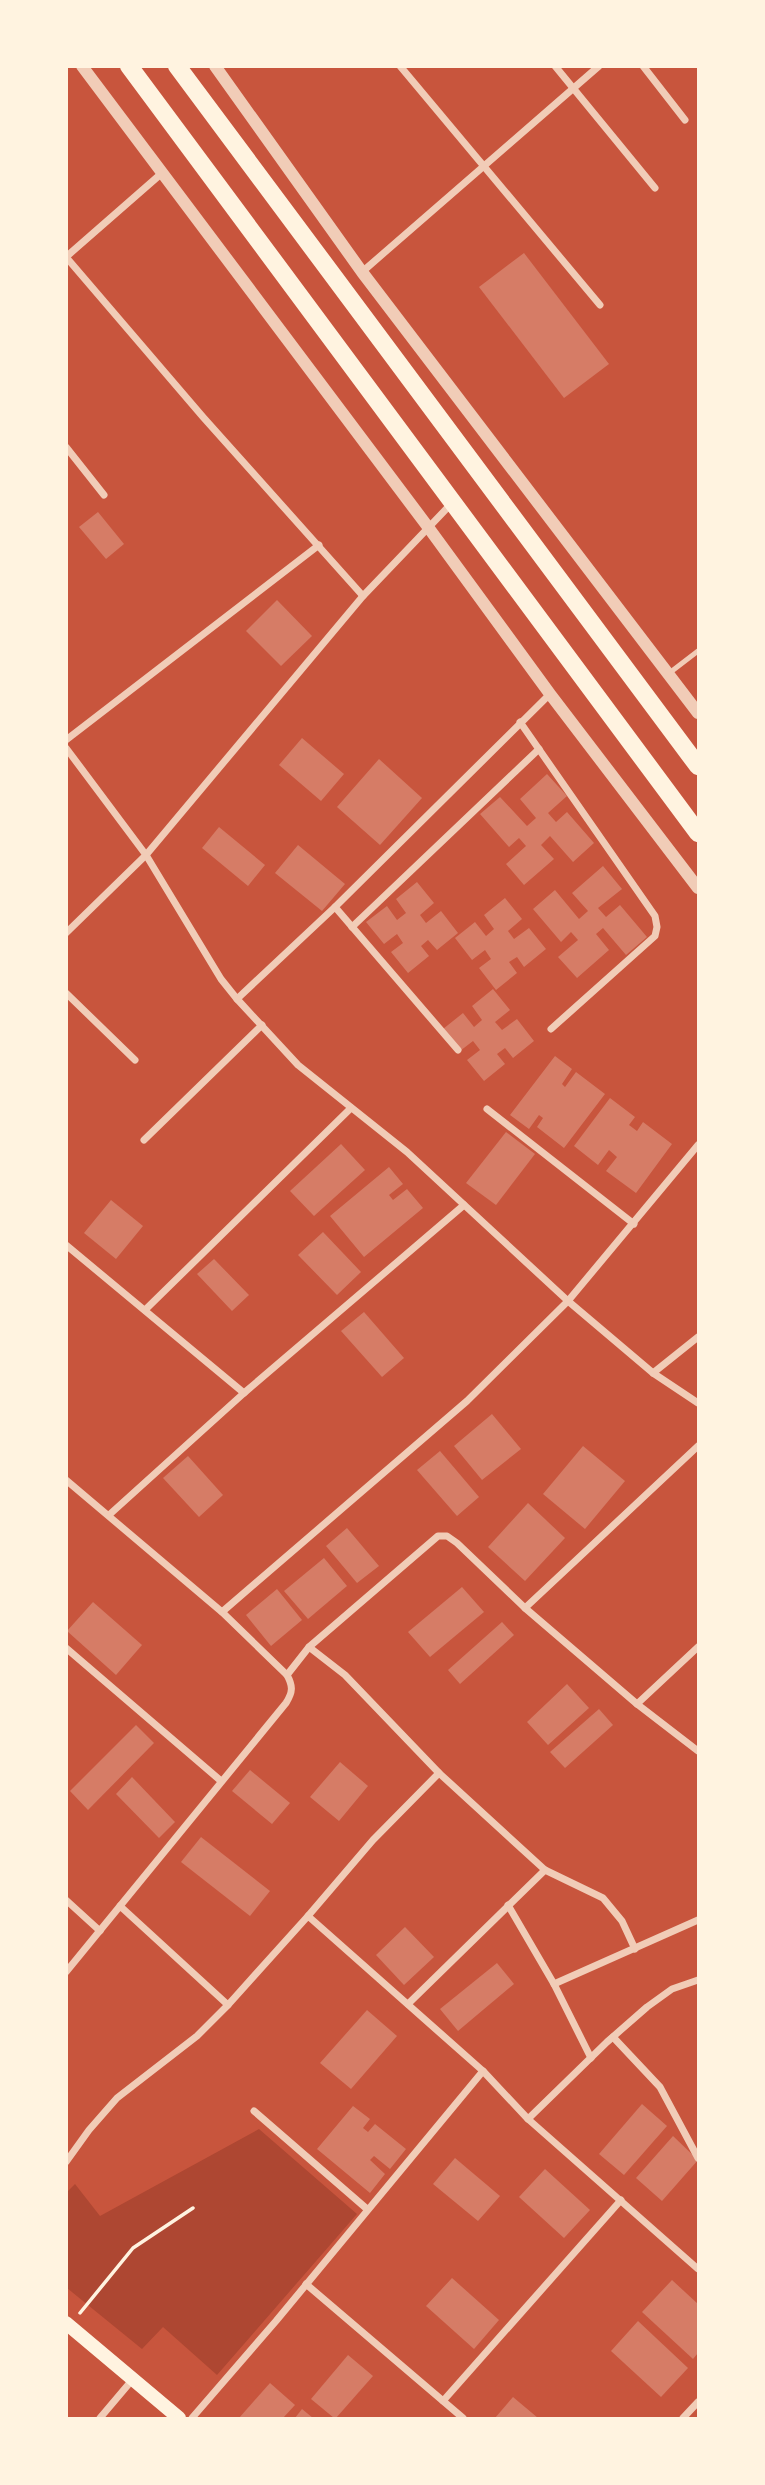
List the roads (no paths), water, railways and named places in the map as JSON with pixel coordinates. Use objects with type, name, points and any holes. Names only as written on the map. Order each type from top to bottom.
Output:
[{"type":"main road","points":[[129,66],[698,833]]},
{"type":"main road","points":[[177,66],[698,766]]},
{"type":"main road","points":[[68,2324],[179,2418]]},
{"type":"street","points":[[82,66],[698,888]]},
{"type":"street","points":[[215,66],[362,272],[698,713]]},
{"type":"street","points":[[400,66],[600,305]]},
{"type":"street","points":[[555,66],[655,188]]},
{"type":"street","points":[[362,272],[599,66]]},
{"type":"street","points":[[643,66],[685,120]]},
{"type":"street","points":[[162,173],[66,257],[203,417],[363,596]]},
{"type":"street","points":[[66,447],[104,495]]},
{"type":"street","points":[[66,933],[146,855],[363,596],[453,502]]},
{"type":"street","points":[[66,740],[319,545]]},
{"type":"street","points":[[237,999],[550,694]]},
{"type":"street","points":[[520,722],[655,916],[657,927],[655,936],[551,1028]]},
{"type":"street","points":[[66,748],[146,855],[222,979],[298,1065],[407,1152],[568,1301],[653,1373],[698,1403]]},
{"type":"street","points":[[352,927],[539,749]]},
{"type":"street","points":[[335,906],[458,1050]]},
{"type":"street","points":[[66,993],[135,1060]]},
{"type":"street","points":[[144,1140],[262,1025]]},
{"type":"street","points":[[145,1310],[351,1108]]},
{"type":"street","points":[[487,1110],[634,1224]]},
{"type":"street","points":[[222,1612],[467,1401],[568,1301],[698,1145]]},
{"type":"street","points":[[109,1515],[244,1393],[464,1205]]},
{"type":"street","points":[[66,1245],[244,1393]]},
{"type":"street","points":[[653,1373],[698,1337]]},
{"type":"street","points":[[525,1608],[698,1446]]},
{"type":"street","points":[[66,1480],[222,1612],[287,1675],[293,1685],[291,1695],[66,1972]]},
{"type":"street","points":[[287,1675],[309,1647],[438,1536],[447,1536],[525,1608],[637,1704],[698,1752]]},
{"type":"street","points":[[309,1647],[345,1675],[439,1773],[545,1870],[603,1898],[622,1921],[635,1950]]},
{"type":"street","points":[[637,1704],[698,1647]]},
{"type":"street","points":[[66,1648],[221,1781]]},
{"type":"street","points":[[66,2162],[117,2098],[197,2036],[228,2005],[373,1840],[439,1773]]},
{"type":"street","points":[[408,2004],[545,1870]]},
{"type":"street","points":[[66,1900],[100,1931]]},
{"type":"street","points":[[508,1905],[555,1984],[591,2058]]},
{"type":"street","points":[[120,1906],[228,2005]]},
{"type":"street","points":[[308,1916],[482,2071],[528,2119],[698,2269]]},
{"type":"street","points":[[555,1984],[698,1920]]},
{"type":"street","points":[[528,2119],[647,2007],[672,1989],[698,1980]]},
{"type":"street","points":[[613,2037],[660,2087],[698,2158]]},
{"type":"street","points":[[192,2418],[482,2071]]},
{"type":"street","points":[[254,2111],[368,2209]]},
{"type":"street","points":[[443,2401],[621,2200]]},
{"type":"street","points":[[306,2284],[463,2418]]},
{"type":"street","points":[[100,2418],[133,2379]]},
{"type":"street","points":[[682,2418],[698,2402]]},
{"type":"lane","points":[[668,674],[698,651]]}]
